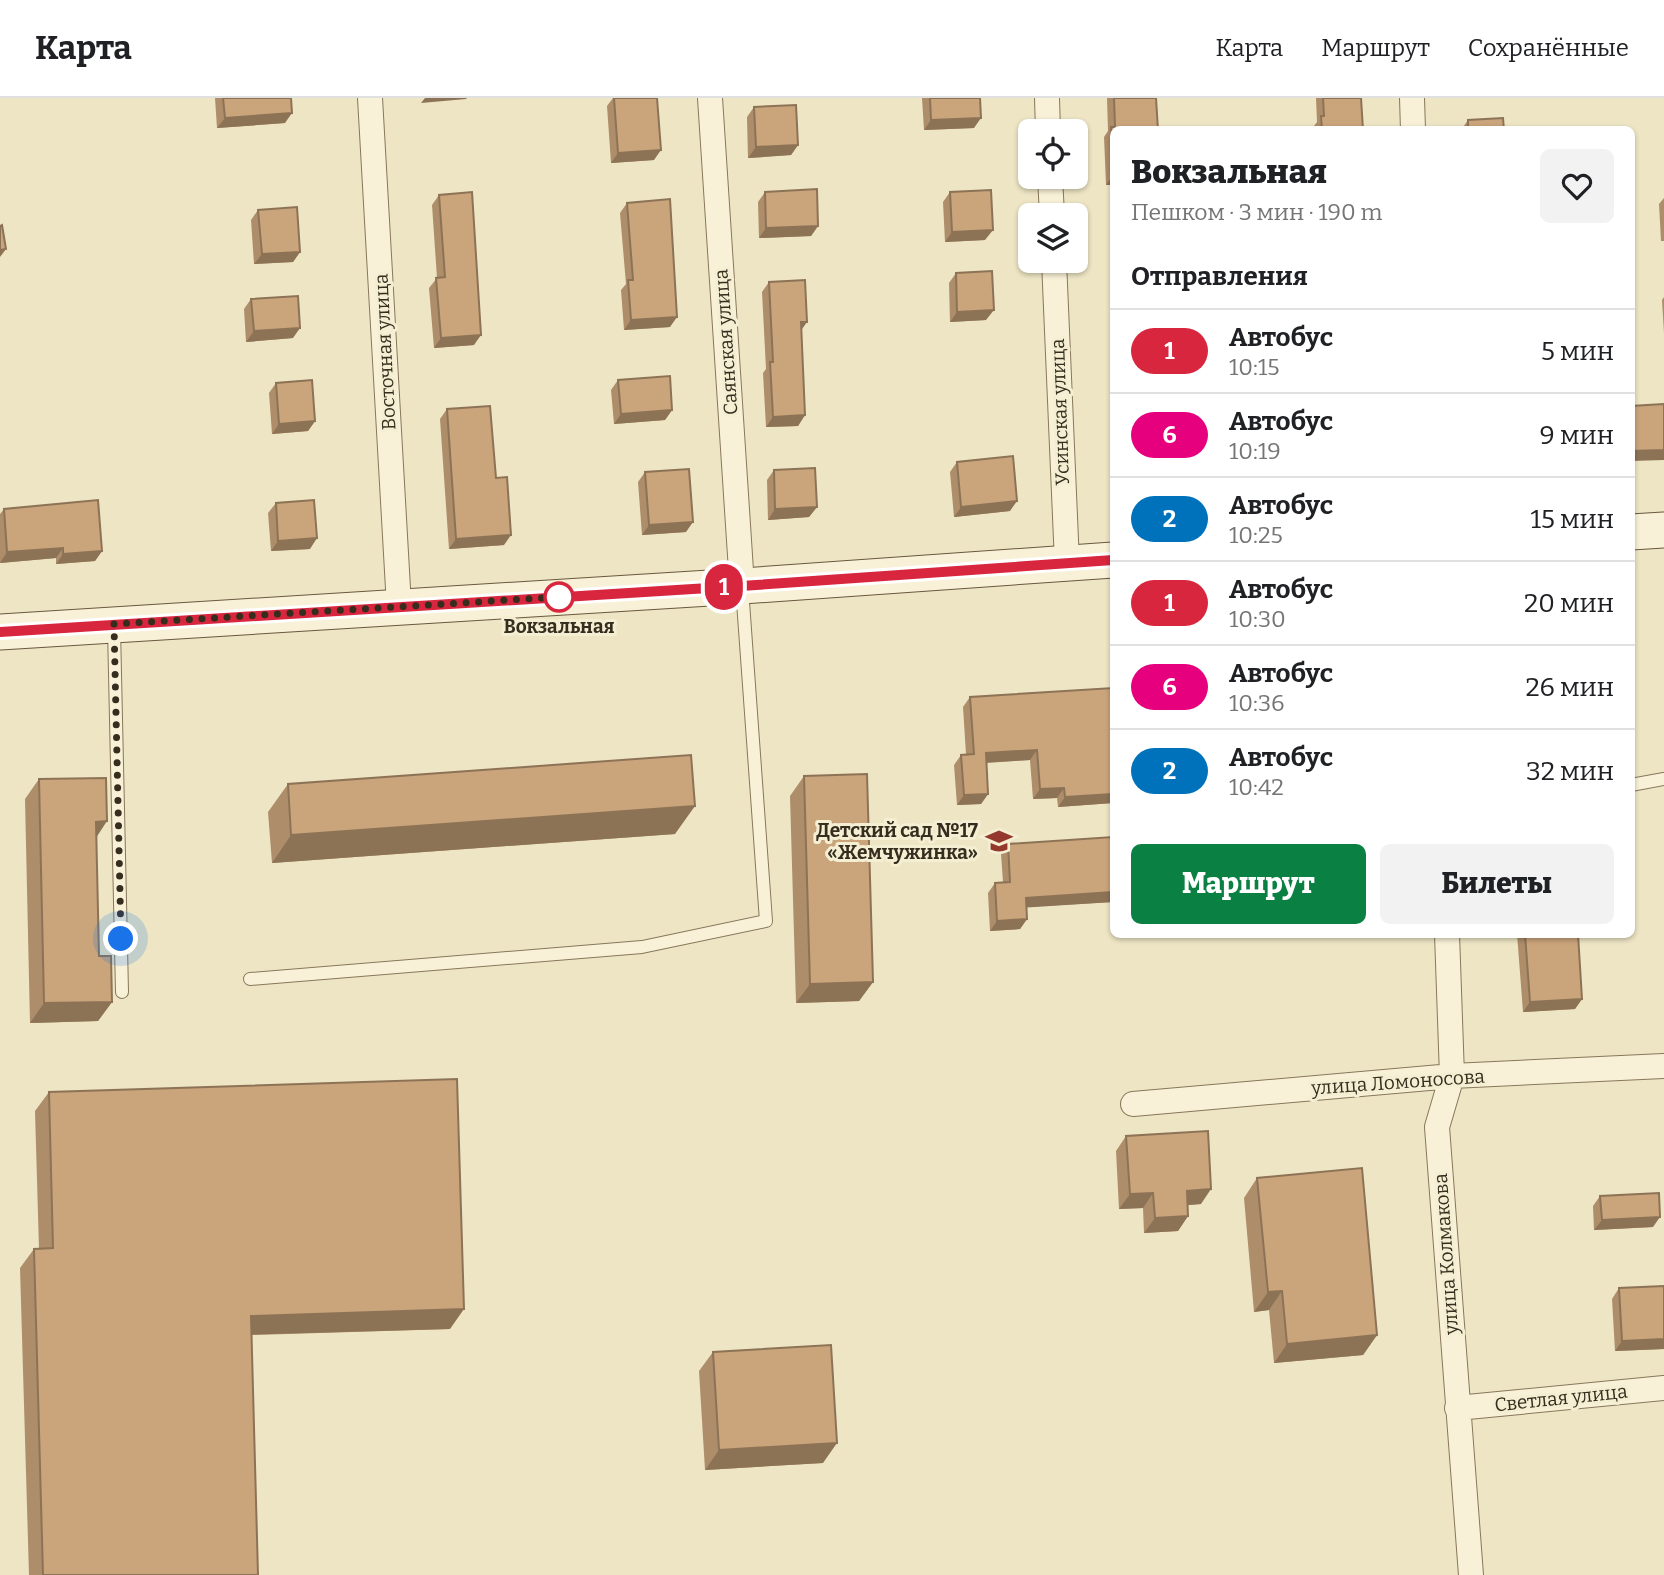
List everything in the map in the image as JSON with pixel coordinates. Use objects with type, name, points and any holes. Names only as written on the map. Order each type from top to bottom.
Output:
[{"type":"street","name":"Восточная улица","points":[[370,98],[400,606]]},
{"type":"street","name":"Саянская улица","points":[[709,98],[741,586]]},
{"type":"street","points":[[1047,98],[1048,119]]},
{"type":"street","points":[[1412,98],[1413,126]]},
{"type":"street","name":"Усинская улица","points":[[1055,273],[1067,563]]},
{"type":"street","points":[[1635,532],[1664,530]]},
{"type":"street","points":[[0,632],[1110,560]]},
{"type":"street","name":"улица Колмакова","points":[[1447,938],[1452,1076],[1437,1127],[1471,1575]]},
{"type":"street","name":"улица Ломоносова","points":[[1133,1104],[1452,1076],[1664,1066]]},
{"type":"street","name":"Светлая улица","points":[[1457,1408],[1664,1388]]},
{"type":"lane","points":[[250,979],[642,947],[766,921],[741,586]]},
{"type":"lane","points":[[114,624],[122,992]]},
{"type":"lane","points":[[1635,784],[1664,779]]},
{"type":"building","points":[[223,98],[291,98],[292,113],[225,118]]},
{"type":"building","points":[[614,98],[657,98],[661,150],[618,153]]},
{"type":"building","points":[[930,98],[980,98],[981,118],[931,120]]},
{"type":"building","points":[[1114,98],[1156,98],[1158,126],[1115,126]]},
{"type":"building","points":[[1323,98],[1361,98],[1363,126],[1322,126],[1321,116],[1324,116]]},
{"type":"building","points":[[796,105],[798,145],[756,147],[754,107]]},
{"type":"building","points":[[1503,118],[1504,126],[1468,126],[1468,120]]},
{"type":"building","points":[[817,189],[818,226],[766,228],[765,192]]},
{"type":"building","points":[[991,190],[993,230],[952,232],[950,192]]},
{"type":"building","points":[[472,192],[481,335],[441,338],[436,278],[445,277],[439,195]]},
{"type":"building","points":[[670,199],[677,317],[631,320],[628,280],[633,280],[627,203]]},
{"type":"building","points":[[297,207],[300,252],[262,254],[258,210]]},
{"type":"building","points":[[2,225],[6,249],[0,250],[0,226]]},
{"type":"building","points":[[992,271],[994,310],[957,312],[956,273]]},
{"type":"building","points":[[805,280],[807,322],[801,322],[805,415],[773,417],[769,282]]},
{"type":"building","points":[[298,296],[300,328],[254,331],[251,299]]},
{"type":"building","points":[[670,376],[672,410],[621,414],[618,380]]},
{"type":"building","points":[[312,380],[315,421],[279,424],[276,383]]},
{"type":"building","points":[[1664,404],[1664,450],[1635,451],[1635,406]]},
{"type":"building","points":[[490,406],[496,478],[507,477],[511,535],[456,539],[447,409]]},
{"type":"building","points":[[1013,456],[1017,501],[961,507],[957,462]]},
{"type":"building","points":[[815,468],[817,507],[775,509],[774,470]]},
{"type":"building","points":[[689,469],[693,522],[649,525],[645,472]]},
{"type":"building","points":[[98,500],[102,551],[63,554],[63,548],[7,552],[4,509]]},
{"type":"building","points":[[314,500],[317,538],[278,541],[276,503]]},
{"type":"building","points":[[1110,688],[1110,794],[1065,797],[1064,788],[1040,789],[1037,750],[986,753],[988,794],[964,795],[961,755],[974,754],[970,697]]},
{"type":"building","points":[[691,755],[695,806],[291,835],[288,784]]},
{"type":"building","points":[[867,774],[873,982],[810,984],[804,776]]},
{"type":"building","points":[[106,778],[107,821],[96,822],[99,956],[111,956],[112,1002],[44,1003],[39,779]]},
{"type":"building","points":[[1110,837],[1110,892],[1026,898],[1027,919],[997,921],[995,883],[1010,882],[1008,844]]},
{"type":"building","points":[[1525,938],[1578,938],[1582,999],[1530,1002]]},
{"type":"building","points":[[457,1079],[464,1309],[251,1316],[258,1575],[43,1575],[34,1249],[53,1248],[49,1092]]},
{"type":"building","points":[[1208,1131],[1211,1189],[1187,1191],[1188,1216],[1155,1218],[1153,1193],[1130,1194],[1126,1136]]},
{"type":"building","points":[[1362,1168],[1377,1335],[1287,1344],[1282,1291],[1268,1292],[1257,1178]]},
{"type":"building","points":[[1659,1193],[1660,1217],[1602,1220],[1600,1196]]},
{"type":"building","points":[[1664,1286],[1664,1339],[1622,1341],[1619,1288]]},
{"type":"building","points":[[831,1345],[837,1443],[719,1450],[713,1352]]},
{"type":"bus line","name":"1","points":[[0,632],[1110,560]]},
{"type":"place","name":"Вокзальная","points":[[559,597]]},
{"type":"place","name":"Детский сад №17 «Жемчужинка»","points":[[999,841]]},
{"type":"route","points":[[121,939],[114,624],[559,597]]}]
